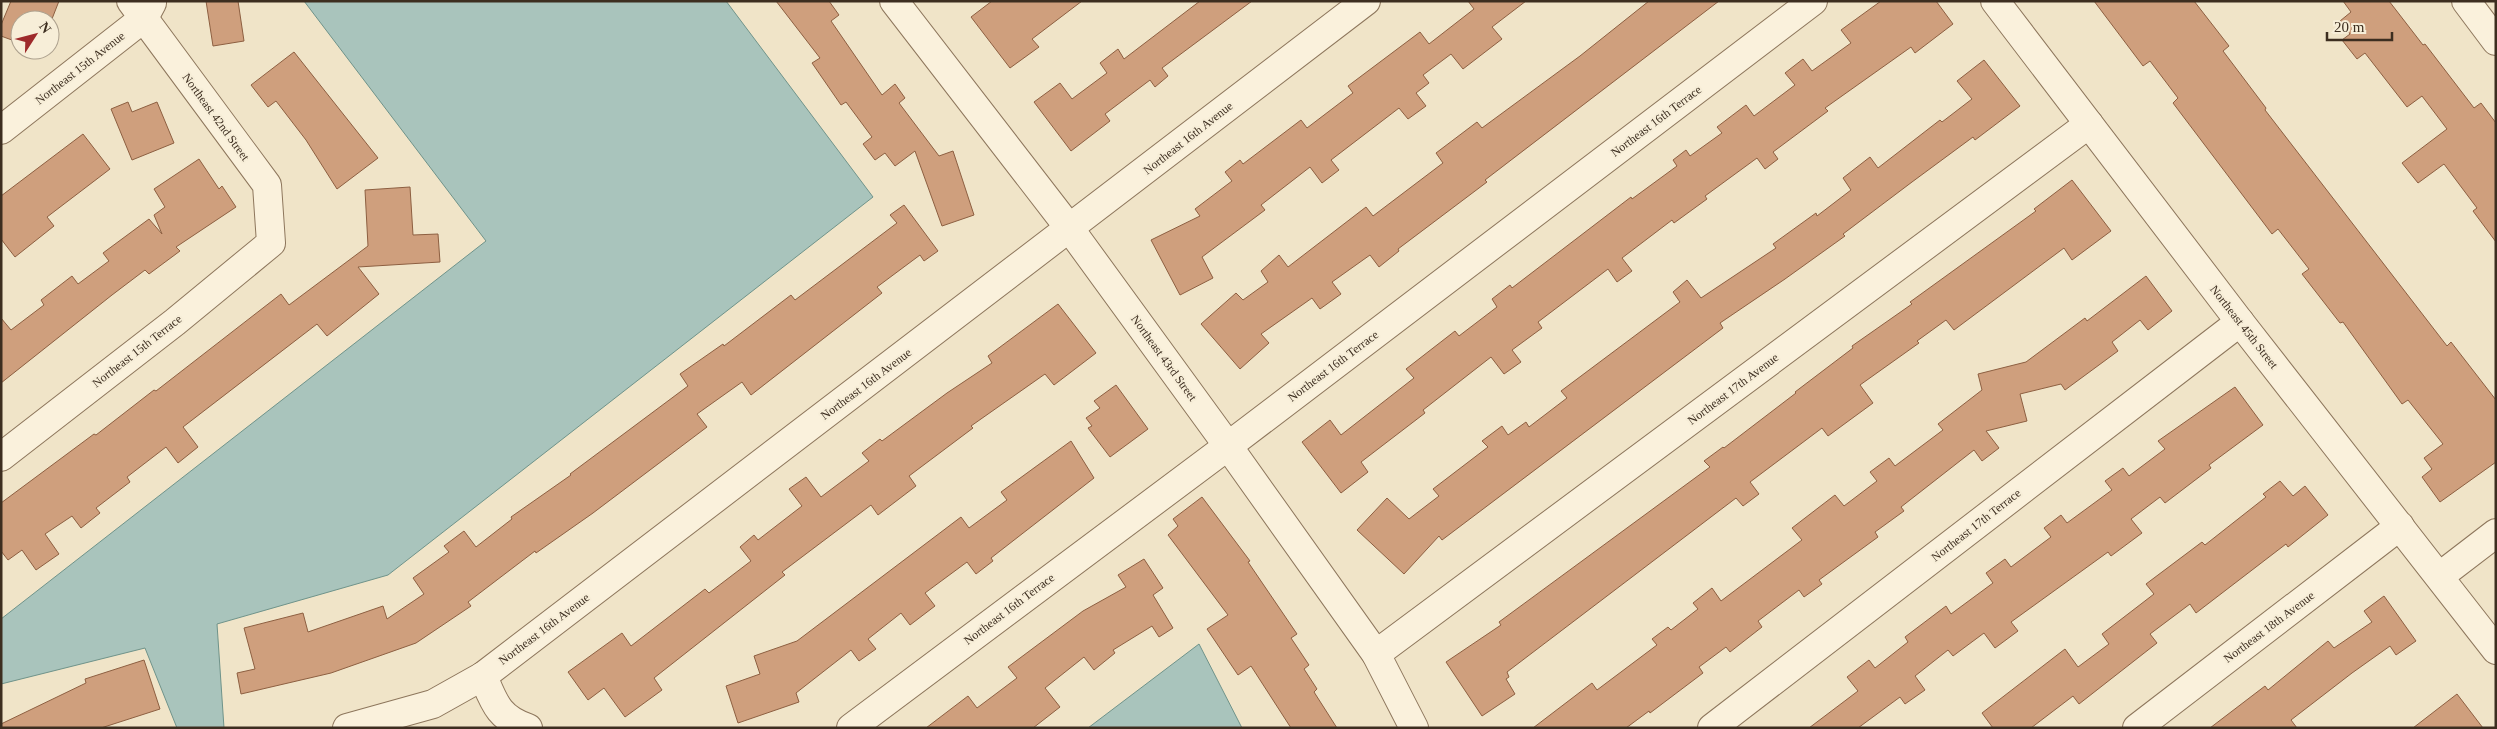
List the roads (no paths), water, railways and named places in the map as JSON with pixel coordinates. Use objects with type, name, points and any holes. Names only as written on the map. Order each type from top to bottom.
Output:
[{"type":"street","name":"Northeast 16th Avenue","points":[[347,728],[433,704],[483,676],[1366,1]]},
{"type":"street","name":"Northeast 16th Terrace","points":[[851,728],[1228,446],[1813,1]]},
{"type":"street","name":"Northeast 45th Street","points":[[1995,1],[2240,322],[2496,650]]},
{"type":"street","points":[[2466,1],[2496,41]]},
{"type":"street","name":"Northeast 43rd Street","points":[[905,5],[1228,446],[1376,654],[1414,728]]},
{"type":"street","name":"Northeast 15th Avenue","points":[[1,130],[143,7]]},
{"type":"street","name":"Northeast 42nd Street","points":[[143,7],[267,185],[271,243]]},
{"type":"street","name":"Northeast 17th Avenue","points":[[1376,654],[2089,124]]},
{"type":"street","name":"Northeast 15th Terrace","points":[[1,457],[175,322],[271,243]]},
{"type":"street","name":"Northeast 17th Terrace","points":[[1712,728],[2240,322]]},
{"type":"street","name":"Northeast 18th Avenue","points":[[2137,728],[2400,526]]},
{"type":"street","points":[[2440,576],[2496,533]]},
{"type":"street","points":[[483,676],[498,711],[521,726]]},
{"type":"water","points":[[304,1],[726,1],[873,197],[388,575],[217,624],[224,728],[177,728],[145,648],[1,684],[1,619],[486,241]]},
{"type":"water","points":[[1199,644],[1242,728],[1088,728]]}]
